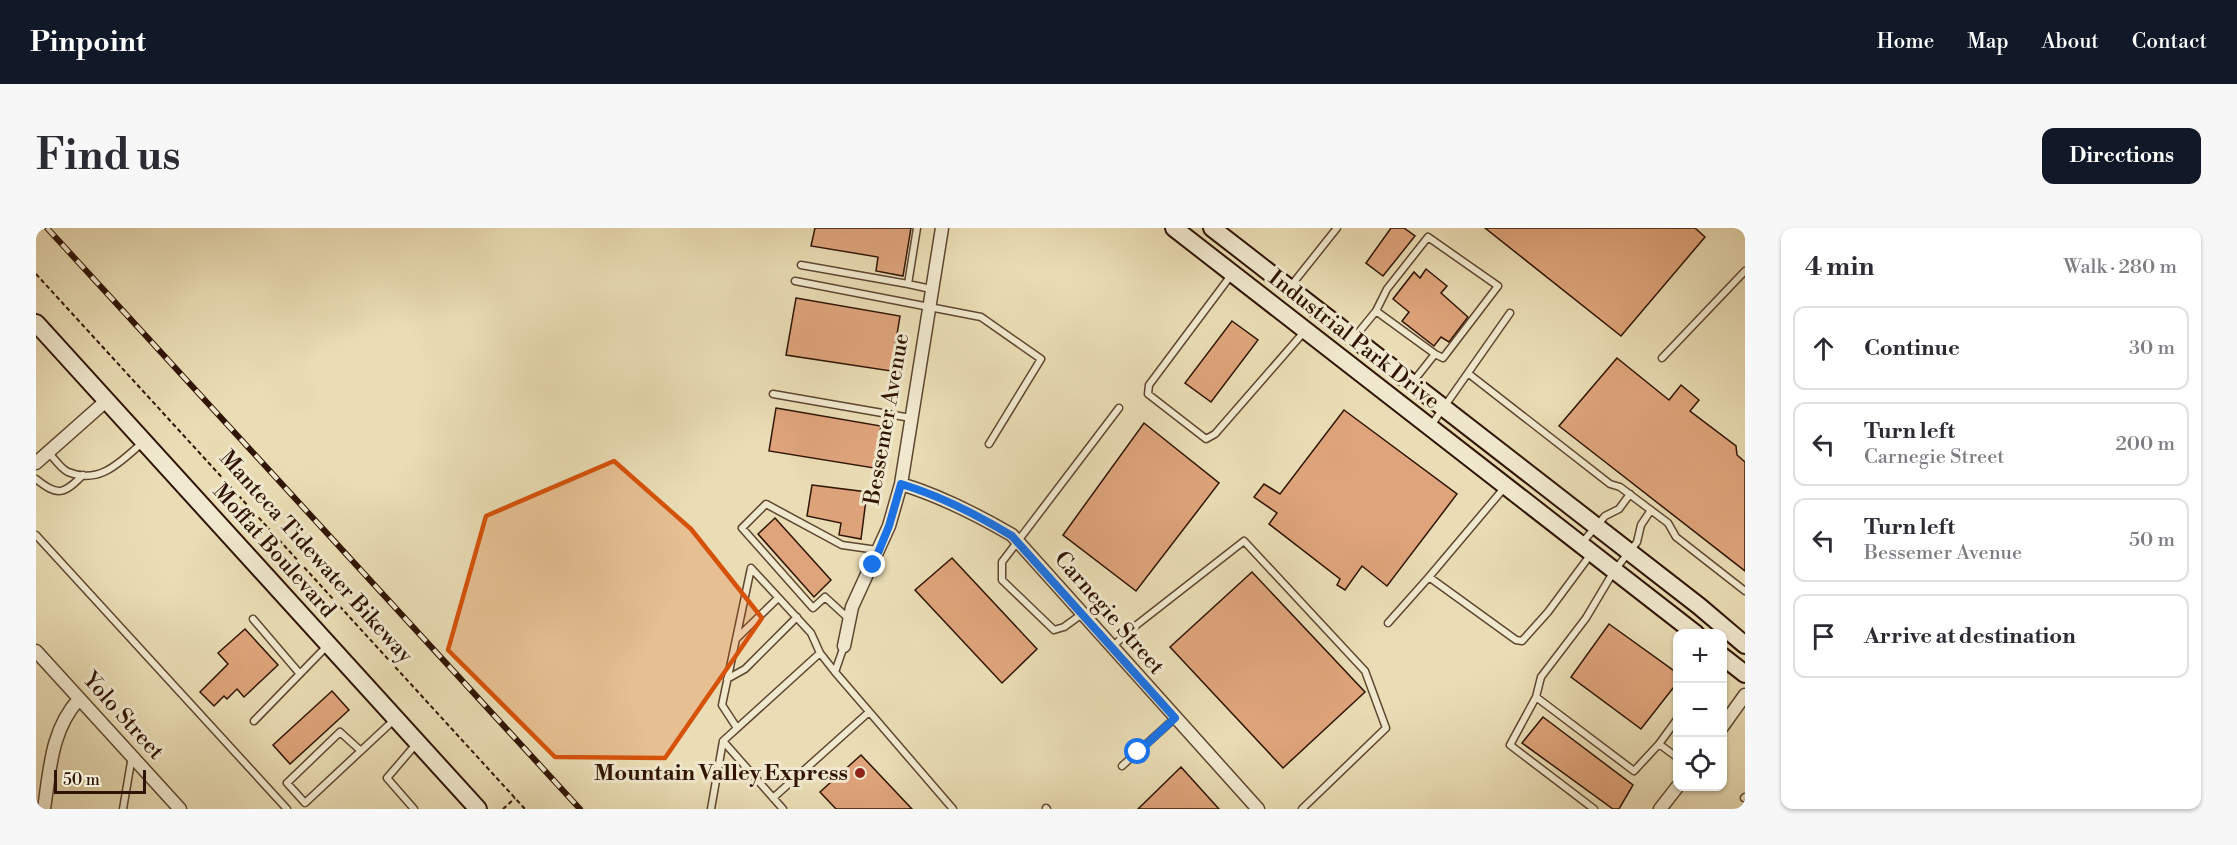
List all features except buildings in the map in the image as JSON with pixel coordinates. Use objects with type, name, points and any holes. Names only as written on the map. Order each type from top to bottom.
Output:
[{"type":"street","name":"Bessemer Avenue","points":[[844,645],[861,587],[879,551],[901,484],[942,228]]},
{"type":"street","name":"Industrial Park Drive","points":[[1173,228],[1691,629]]},
{"type":"street","name":"Industrial Park Drive","points":[[1212,228],[1745,645]]},
{"type":"street","name":"Moffat Boulevard","points":[[36,324],[477,808]]},
{"type":"street","points":[[36,463],[106,401]]},
{"type":"street","points":[[1506,487],[1522,470]]},
{"type":"street","name":"Carnegie Street","points":[[901,484],[930,493],[977,515],[1016,540],[1258,809]]},
{"type":"street","points":[[1586,549],[1601,532]]},
{"type":"street","name":"Yolo Street","points":[[36,651],[180,809]]},
{"type":"street","points":[[1727,659],[1745,674]]},
{"type":"street","points":[[1727,720],[1745,695]]},
{"type":"street","points":[[44,809],[55,741],[62,721],[79,699]]},
{"type":"street","points":[[1660,809],[1673,791]]},
{"type":"lane","points":[[908,284],[917,228]]},
{"type":"lane","points":[[1290,287],[1337,228]]},
{"type":"lane","points":[[1354,339],[1376,311],[1387,289],[1428,237],[1498,286],[1443,358],[1376,311]]},
{"type":"lane","points":[[801,265],[931,289]]},
{"type":"lane","points":[[1662,358],[1745,271]]},
{"type":"lane","points":[[1232,273],[1149,385],[1148,394],[1206,438],[1215,434],[1305,331]]},
{"type":"lane","points":[[795,281],[981,317],[1041,359],[989,444]]},
{"type":"lane","points":[[1430,428],[1510,313]]},
{"type":"lane","points":[[1412,384],[1435,354]]},
{"type":"lane","points":[[1469,374],[1610,484],[1630,494],[1652,510],[1668,523],[1676,537],[1745,591]]},
{"type":"lane","points":[[773,394],[911,418]]},
{"type":"lane","points":[[1082,614],[1064,627],[1054,630],[1002,580],[1002,562],[1016,540],[1119,408]]},
{"type":"lane","points":[[48,452],[67,472],[83,475],[104,474],[143,442]]},
{"type":"lane","points":[[36,479],[46,488],[59,492],[69,489],[83,475]]},
{"type":"lane","points":[[1388,623],[1506,487]]},
{"type":"lane","points":[[1601,532],[1605,516],[1619,509],[1630,494]]},
{"type":"lane","points":[[850,619],[825,597],[813,608],[742,528],[766,504],[842,545],[879,551]]},
{"type":"lane","points":[[1594,809],[1510,745],[1536,697],[1540,677],[1586,618],[1614,571],[1637,542],[1641,525],[1652,510]]},
{"type":"lane","points":[[36,535],[287,809]]},
{"type":"lane","points":[[1112,647],[1134,627],[1244,542],[1365,671],[1386,728],[1302,809]]},
{"type":"lane","points":[[1429,577],[1516,640],[1522,641],[1548,612],[1586,549]]},
{"type":"lane","points":[[737,728],[722,705],[751,568],[811,633],[820,653],[835,672],[953,809]]},
{"type":"lane","points":[[736,639],[778,598]]},
{"type":"lane","points":[[727,679],[745,669],[797,617]]},
{"type":"lane","points":[[253,619],[300,674]]},
{"type":"lane","points":[[254,721],[328,645]]},
{"type":"lane","points":[[835,672],[844,645]]},
{"type":"lane","points":[[711,809],[723,741],[820,653]]},
{"type":"lane","points":[[1536,697],[1634,771],[1659,744],[1673,724]]},
{"type":"lane","points":[[773,798],[869,712]]},
{"type":"lane","points":[[1122,766],[1175,718]]},
{"type":"lane","points":[[361,751],[340,732],[287,783],[305,803],[396,719]]},
{"type":"lane","points":[[723,741],[783,809]]},
{"type":"lane","points":[[414,809],[387,778],[418,743]]},
{"type":"lane","points":[[1659,744],[1673,755]]},
{"type":"lane","points":[[123,809],[132,756]]},
{"type":"path","name":"Manteca Tidewater Bikeway","points":[[36,274],[525,809]]},
{"type":"path","points":[[503,809],[515,798]]},
{"type":"highlighted area","points":[[614,461],[691,529],[762,618],[665,758],[555,757],[448,650],[486,516]]},
{"type":"railway","points":[[47,228],[580,809]]},
{"type":"place","name":"Mountain Valley Express","points":[[860,773]]},
{"type":"route","points":[[873,565],[889,526],[901,484],[930,493],[977,515],[1012,536],[1175,718],[1138,752]]}]
